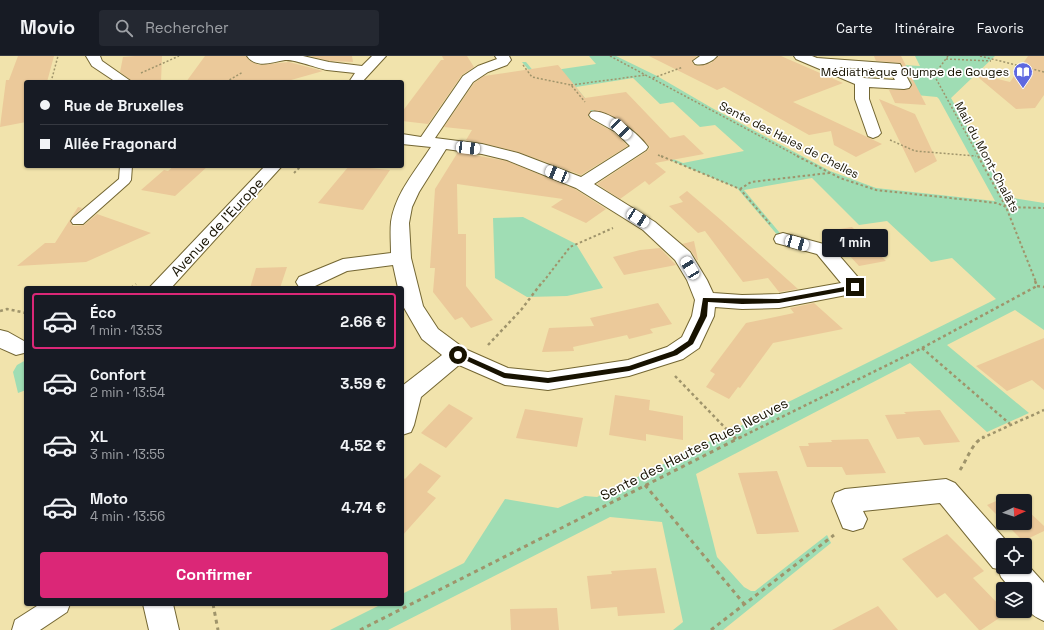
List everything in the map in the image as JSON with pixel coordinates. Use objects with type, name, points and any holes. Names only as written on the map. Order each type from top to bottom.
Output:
[{"type":"street","points":[[93,56],[97,63],[122,80]]},
{"type":"street","points":[[254,56],[268,60],[285,56],[328,66],[365,70]]},
{"type":"street","points":[[356,80],[379,56]]},
{"type":"street","points":[[801,56],[862,82],[904,85],[896,67],[838,60],[817,62]]},
{"type":"street","points":[[404,139],[433,143],[482,149],[512,156],[582,184],[638,218],[683,256],[697,280],[705,300],[703,316],[690,342],[675,353],[629,368],[548,381],[504,376],[465,358],[430,334],[414,306],[401,258],[400,223],[404,207],[433,143],[468,79],[503,58]]},
{"type":"street","points":[[862,82],[862,99],[873,133]]},
{"type":"street","points":[[582,184],[640,147],[621,129],[596,115]]},
{"type":"street","name":"Avenue de l'Europe","points":[[161,286],[272,168]]},
{"type":"street","points":[[705,300],[742,302],[779,301],[855,287],[824,250],[783,239]]},
{"type":"street","points":[[306,282],[343,265],[401,258]]},
{"type":"street","points":[[404,410],[406,394],[465,358]]},
{"type":"street","points":[[853,519],[845,501],[946,491],[996,550]]},
{"type":"street","points":[[1017,574],[1044,606]]},
{"type":"street","points":[[158,606],[164,630]]},
{"type":"lane","points":[[78,221],[125,180],[126,168]]},
{"type":"lane","points":[[23,630],[23,628],[56,606]]},
{"type":"path","points":[[52,80],[58,56]]},
{"type":"path","points":[[122,80],[179,56]]},
{"type":"path","name":"Sente des Haies de Chelles","points":[[610,56],[647,74],[714,112],[830,173],[862,187],[876,190],[997,203],[1006,208],[1044,208]]},
{"type":"path","name":"Mail du Mont-Chalâts","points":[[948,56],[934,75],[1006,208],[1036,286]]},
{"type":"path","points":[[980,56],[1044,72]]},
{"type":"path","points":[[503,58],[520,63],[532,77],[571,85],[647,74]]},
{"type":"path","points":[[653,78],[705,59]]},
{"type":"path","points":[[946,59],[996,60]]},
{"type":"path","points":[[571,85],[596,115]]},
{"type":"path","points":[[873,133],[915,151],[977,156]]},
{"type":"path","points":[[640,147],[740,189],[783,239]]},
{"type":"path","points":[[740,189],[751,182],[830,173]]},
{"type":"path","points":[[465,358],[521,310],[570,247],[638,218]]},
{"type":"path","points":[[1036,286],[1044,287]]},
{"type":"path","name":"Sente des Hautes Rues Neuves","points":[[360,630],[736,439],[922,348],[1036,286]]},
{"type":"path","points":[[0,311],[7,309],[24,312]]},
{"type":"path","points":[[922,348],[1010,424]]},
{"type":"path","points":[[659,359],[736,439]]},
{"type":"path","points":[[946,491],[967,460],[972,449],[981,438],[1044,410]]},
{"type":"path","points":[[645,485],[745,605]]},
{"type":"path","points":[[711,630],[745,605],[853,519]]},
{"type":"path","points":[[212,606],[218,630]]},
{"type":"green space","points":[[589,56],[616,56],[657,76],[712,108],[830,171],[876,188],[995,201],[939,99],[937,97],[916,95],[903,65],[920,66],[915,56],[995,56],[951,98],[1007,197],[1044,203],[1044,330],[1015,310],[947,345],[1029,413],[987,432],[910,363],[696,474],[717,557],[744,587],[751,591],[755,591],[827,535],[831,543],[723,630],[673,630],[683,622],[662,522],[610,517],[388,630],[330,630],[378,606],[404,606],[404,593],[464,563],[505,499],[558,508],[585,496],[597,497],[996,299],[952,258],[931,262],[887,221],[859,225],[812,178],[744,190],[784,238],[780,238],[737,188],[651,152],[661,154],[683,163],[744,151],[715,125],[700,127],[673,102],[660,104],[633,78],[576,87],[598,114],[594,115],[571,88],[532,74],[522,62],[526,62],[535,73],[596,64]]},
{"type":"green space","points":[[523,217],[576,244],[603,288],[567,296],[527,297],[495,278],[493,218]]},
{"type":"green space","points":[[24,361],[24,391],[18,393],[13,372],[17,365]]},
{"type":"building","points":[[18,56],[54,56],[48,80],[24,80],[24,122],[0,127],[6,80],[9,80]]},
{"type":"building","points":[[162,56],[161,80],[130,80],[120,72],[123,57]]},
{"type":"building","points":[[205,56],[246,56],[250,61],[259,65],[289,62],[323,71],[291,80],[187,80]]},
{"type":"building","points":[[310,56],[352,56],[353,62],[329,61]]},
{"type":"building","points":[[442,56],[467,56],[474,67],[462,75],[428,124],[404,121],[404,109],[441,60],[444,60]]},
{"type":"building","points":[[649,56],[697,56],[692,61],[694,65],[698,66],[711,63],[718,56],[781,56],[843,83],[793,102],[882,144],[856,157],[834,145],[831,131],[809,135],[724,87],[717,90]]},
{"type":"building","points":[[874,56],[901,56],[926,105],[895,103],[889,90],[909,89],[912,84],[901,63],[876,61]]},
{"type":"building","name":"Médiathèque Olympe de Gouges","points":[[1028,56],[1044,56],[1044,95],[1035,108],[1016,109],[973,73],[1010,82]]},
{"type":"building","points":[[558,65],[585,98],[626,92],[670,138],[684,135],[704,154],[655,163],[666,172],[649,185],[645,181],[620,199],[597,184],[647,151],[650,147],[631,128],[606,113],[591,110],[588,116],[590,119],[615,133],[628,146],[581,175],[518,152],[466,140],[472,130],[444,127],[474,83],[484,76]]},
{"type":"building","points":[[879,99],[915,114],[937,161],[915,173]]},
{"type":"building","points":[[458,152],[507,161],[575,189],[606,209],[586,223],[551,207],[563,199],[457,184],[458,234],[466,234],[466,286],[493,320],[471,328],[462,317],[455,320],[433,292],[435,268],[430,268],[435,189]]},
{"type":"building","points":[[172,168],[206,168],[175,196],[141,190],[164,170],[168,171]]},
{"type":"building","points":[[347,168],[390,170],[363,210],[318,203]]},
{"type":"building","points":[[687,191],[798,289],[779,292],[768,278],[743,282],[705,231],[698,233],[669,206],[683,202],[679,197]]},
{"type":"building","points":[[78,207],[82,208],[70,220],[73,226],[84,225],[97,214],[151,233],[86,262],[17,266],[45,243],[55,243]]},
{"type":"building","points":[[852,227],[886,261],[859,266],[827,231]]},
{"type":"building","points":[[694,241],[698,260],[691,251],[682,244]]},
{"type":"building","points":[[660,248],[676,265],[624,275],[613,257],[640,250]]},
{"type":"building","points":[[287,267],[281,286],[251,286],[256,268]]},
{"type":"building","points":[[658,303],[672,324],[650,329],[653,333],[629,339],[627,335],[573,347],[574,351],[542,352],[549,328],[594,326],[590,318]]},
{"type":"building","points":[[814,303],[843,329],[773,343],[740,388],[738,387],[729,399],[706,387],[715,374],[710,371],[746,323],[794,313],[790,308]]},
{"type":"building","points":[[1044,338],[1044,390],[1032,380],[1007,391],[976,366]]},
{"type":"building","points":[[615,395],[650,400],[649,410],[683,416],[683,440],[646,434],[646,441],[609,435]]},
{"type":"building","points":[[449,404],[473,418],[446,448],[421,433]]},
{"type":"building","points":[[525,409],[583,418],[577,447],[516,438]]},
{"type":"building","points":[[940,410],[960,442],[924,445],[919,437],[897,439],[885,415],[906,414],[904,412]]},
{"type":"building","points":[[868,439],[886,473],[846,475],[842,467],[807,467],[799,446],[809,446],[808,443],[832,442],[831,440]]},
{"type":"building","points":[[420,463],[441,476],[427,492],[436,498],[404,534],[404,478]]},
{"type":"building","points":[[777,471],[799,532],[757,534],[738,473]]},
{"type":"building","points":[[996,501],[996,514],[987,505]]},
{"type":"building","points":[[1032,515],[1044,526],[1044,531],[1029,538],[1020,538],[1012,530],[1032,530]]},
{"type":"building","points":[[947,534],[984,571],[973,578],[996,602],[996,618],[999,618],[979,630],[945,593],[937,598],[902,559]]},
{"type":"building","points":[[656,568],[665,613],[618,616],[617,607],[591,609],[587,576],[612,574],[611,571]]},
{"type":"building","points":[[878,606],[898,630],[832,630]]},
{"type":"building","points":[[557,608],[559,630],[511,630],[510,609]]},
{"type":"place","name":"Médiathèque Olympe de Gouges","points":[[1023,89]]},
{"type":"route","points":[[458,355],[504,376],[548,381],[629,368],[675,353],[690,342],[703,316],[705,300],[742,302],[779,301],[855,287]]}]
